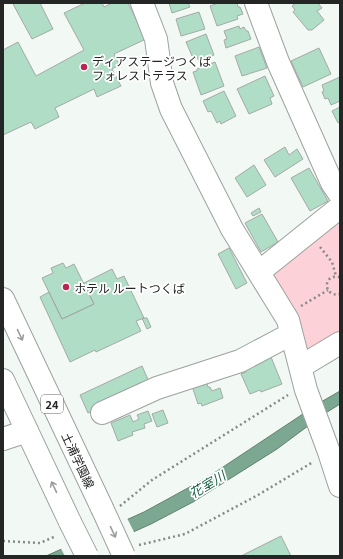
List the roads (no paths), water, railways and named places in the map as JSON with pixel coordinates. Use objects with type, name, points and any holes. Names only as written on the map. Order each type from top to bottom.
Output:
[{"type":"street","points":[[142,3],[156,39],[162,83],[171,108],[232,229],[259,272],[288,325],[304,380],[340,486]]},
{"type":"street","points":[[256,3],[278,62],[332,183],[340,195]]},
{"type":"street","points":[[259,272],[340,207]]},
{"type":"street","name":"土浦学園線","points":[[3,299],[109,508],[124,556]]},
{"type":"street","points":[[102,413],[157,388],[240,361],[288,325]]},
{"type":"street","points":[[304,380],[340,343]]},
{"type":"street","points":[[3,380],[27,431],[66,528],[87,556]]},
{"type":"street","points":[[3,439],[27,431]]},
{"type":"water","name":"花室川","points":[[340,391],[340,404],[277,449],[193,502],[151,524],[80,556],[46,556],[144,512],[208,477]]},
{"type":"place","name":"ディアステージつくば フォレストテラス","points":[[84,67]]},
{"type":"place","name":"ホテル ルートつくば","points":[[66,287]]}]
